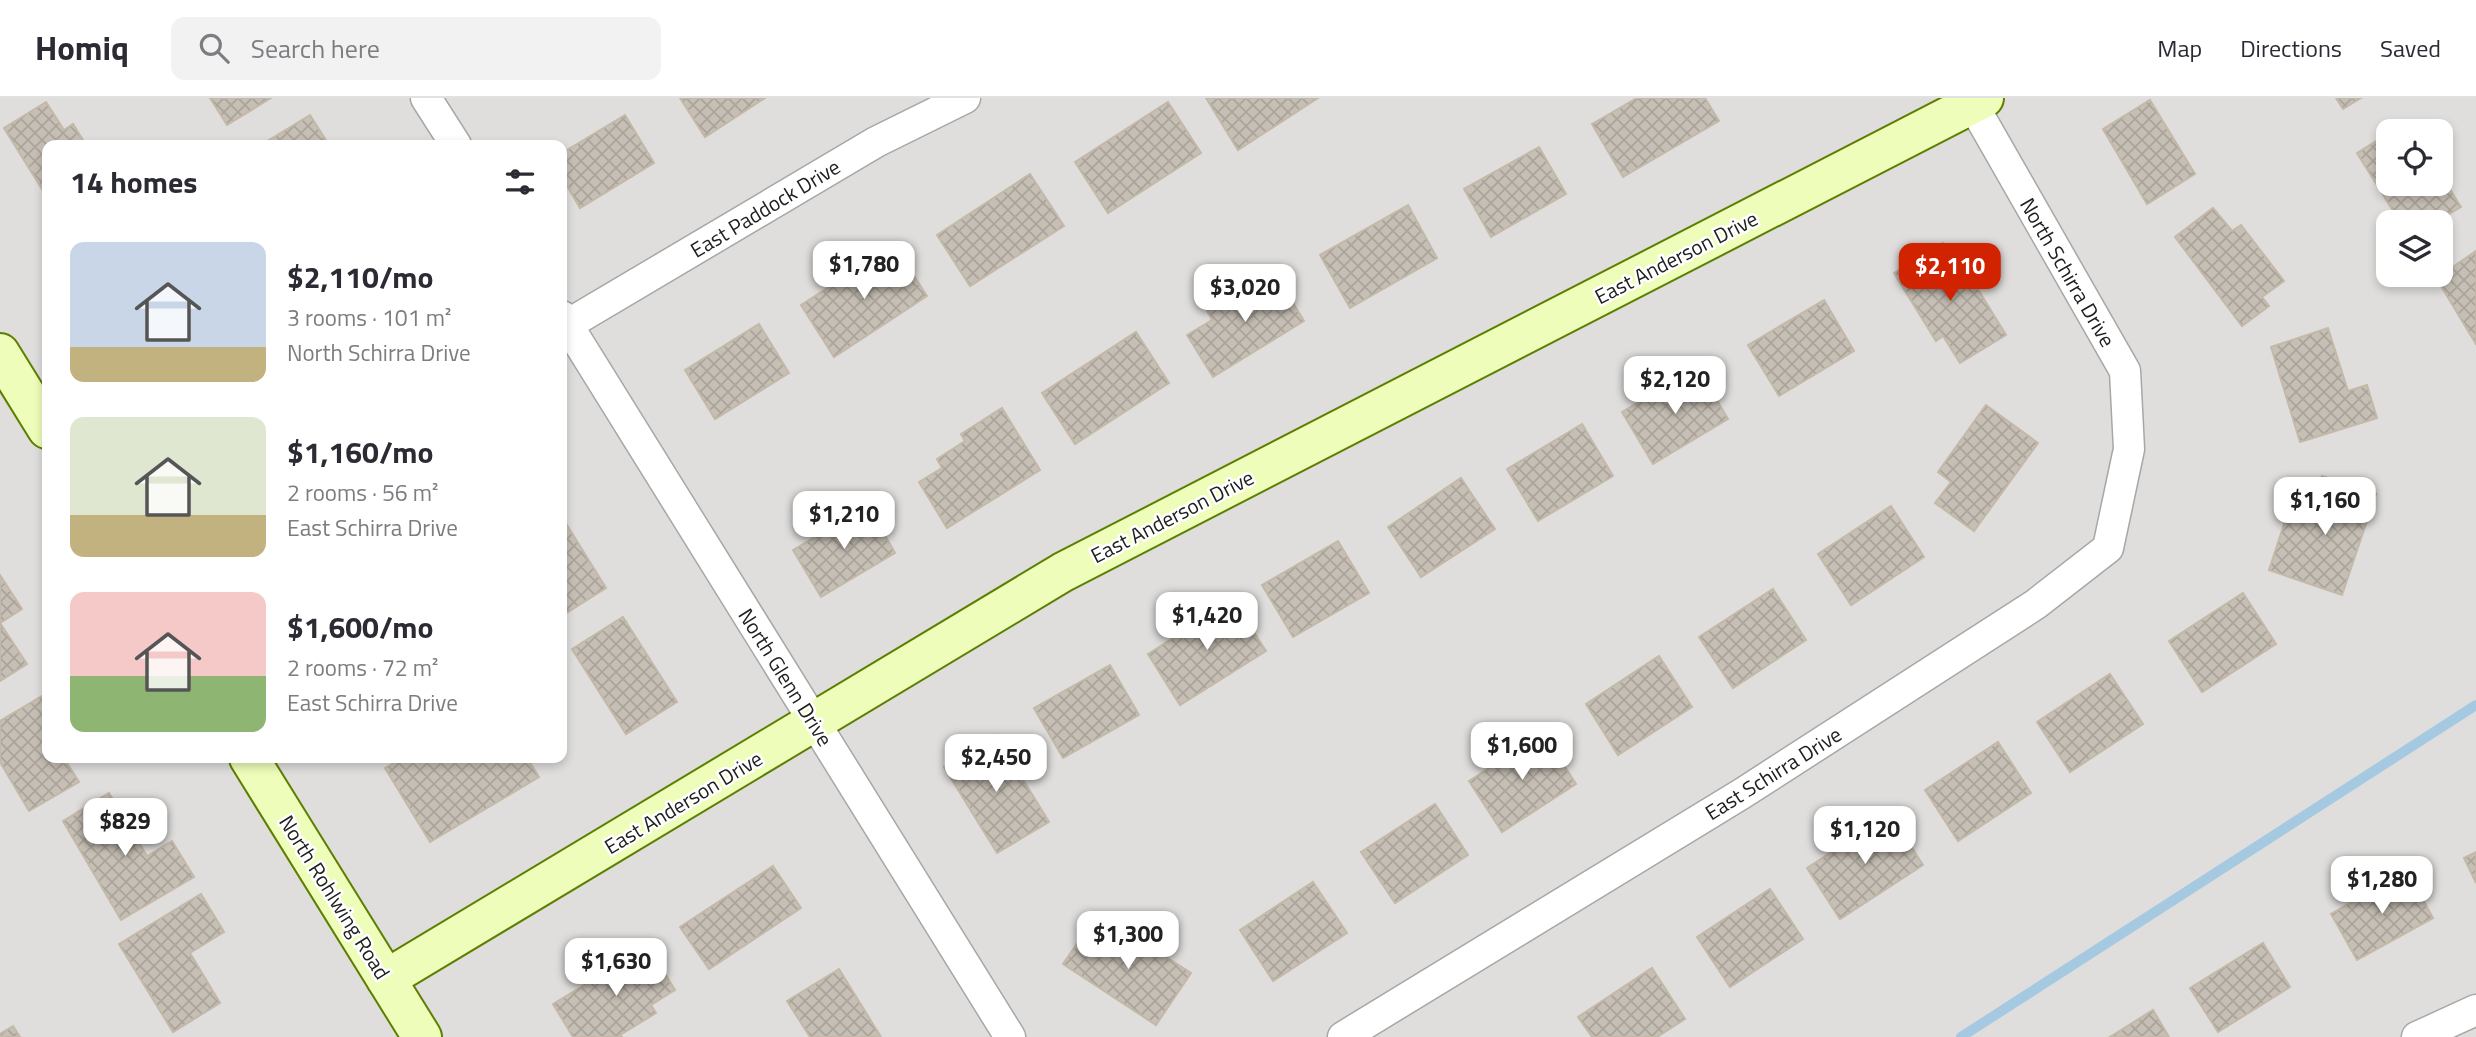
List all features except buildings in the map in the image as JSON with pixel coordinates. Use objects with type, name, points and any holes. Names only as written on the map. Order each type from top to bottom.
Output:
[{"type":"street","points":[[426,98],[453,140]]},
{"type":"street","name":"East Paddock Drive","points":[[567,318],[876,142],[965,98]]},
{"type":"street","name":"North Schirra Drive","points":[[1978,101],[2125,371],[2129,449]]},
{"type":"street","name":"East Anderson Drive","points":[[386,979],[815,724],[1063,572],[1978,101]]},
{"type":"street","name":"North Glenn Drive","points":[[567,325],[1010,1037]]},
{"type":"street","points":[[0,353],[42,421]]},
{"type":"street","name":"East Schirra Drive","points":[[1343,1037],[1743,793],[2036,604],[2108,548],[2129,449]]},
{"type":"street","name":"North Rohlwing Road","points":[[252,763],[422,1037]]},
{"type":"street","points":[[2417,1037],[2476,1010]]},
{"type":"shaded area","points":[[0,98],[2476,98],[2476,1037],[0,1037]]},
{"type":"waterway","points":[[1961,1037],[2476,705]]}]
